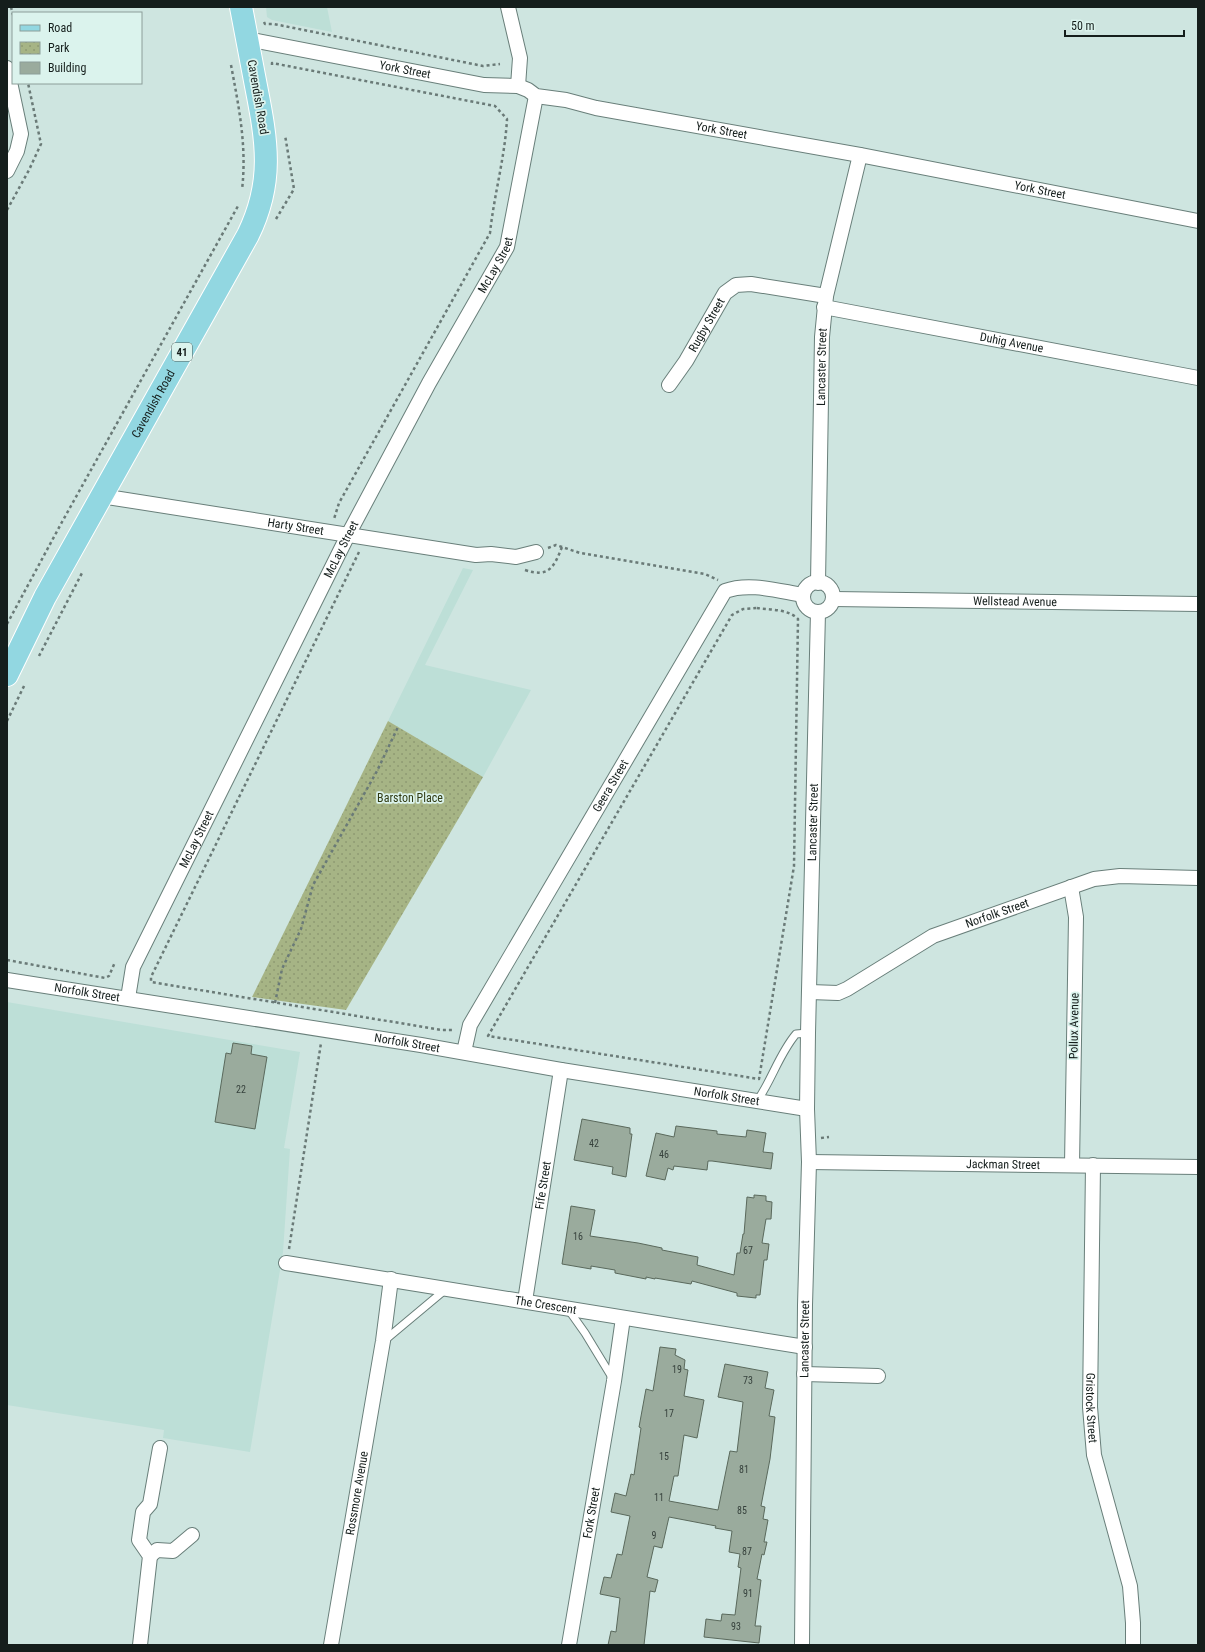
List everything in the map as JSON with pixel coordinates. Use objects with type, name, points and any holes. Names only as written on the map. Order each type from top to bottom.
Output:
[{"type":"main road","name":"Cavendish Road","points":[[17,677],[45,597],[248,235],[260,208],[265,180],[266,146],[241,7]]},
{"type":"street","points":[[508,7],[520,58],[518,86]]},
{"type":"street","name":"York Street","points":[[247,39],[484,85],[518,86],[528,90],[536,96],[860,156],[1198,222]]},
{"type":"street","points":[[7,68],[21,134],[17,151],[7,171]]},
{"type":"street","name":"McLay Street","points":[[128,998],[133,967],[348,535],[429,383],[507,247],[536,96]]},
{"type":"street","name":"Lancaster Street","points":[[818,583],[822,338],[825,301],[860,156]]},
{"type":"street","name":"Rugby Street","points":[[669,385],[686,361],[725,292],[736,285],[751,284],[825,301]]},
{"type":"street","name":"Duhig Avenue","points":[[825,301],[1198,378]]},
{"type":"street","name":"Harty Street","points":[[101,496],[476,555],[491,554],[516,557],[536,552]]},
{"type":"street","points":[[818,583],[827,586],[833,594],[833,599],[832,603],[826,610],[818,612],[813,611],[805,605],[803,596],[804,591],[810,585],[818,583]]},
{"type":"street","points":[[736,587],[752,587],[803,596]]},
{"type":"street","name":"Geera Street","points":[[464,1052],[470,1025],[474,1018],[724,591],[736,587]]},
{"type":"street","name":"Wellstead Avenue","points":[[833,599],[1198,604]]},
{"type":"street","name":"Lancaster Street","points":[[802,1645],[804,1374],[809,1162],[807,1109],[808,1033],[818,612]]},
{"type":"street","name":"Norfolk Street","points":[[810,992],[838,993],[847,989],[933,936],[1094,879],[1120,876],[1198,878]]},
{"type":"street","name":"Pollux Avenue","points":[[1071,887],[1076,917],[1072,1165]]},
{"type":"street","name":"Norfolk Street","points":[[7,980],[464,1052],[561,1070],[807,1109]]},
{"type":"street","name":"Fife Street","points":[[525,1301],[561,1070]]},
{"type":"street","name":"Jackman Street","points":[[809,1162],[1198,1167]]},
{"type":"street","name":"Gristock Street","points":[[1093,1165],[1090,1407],[1094,1455],[1130,1586],[1133,1645]]},
{"type":"street","name":"The Crescent","points":[[286,1264],[391,1279],[805,1347]]},
{"type":"street","name":"Rossmore Avenue","points":[[331,1645],[384,1342],[391,1279]]},
{"type":"street","name":"Fork Street","points":[[569,1645],[614,1381],[623,1318]]},
{"type":"street","points":[[804,1374],[878,1376]]},
{"type":"street","points":[[140,1645],[150,1556],[139,1540],[143,1512],[150,1504],[160,1448]]},
{"type":"street","points":[[150,1556],[157,1550],[173,1551],[192,1535]]},
{"type":"lane","points":[[757,1101],[768,1086],[786,1046],[796,1034],[808,1033]]},
{"type":"lane","points":[[384,1342],[446,1289]]},
{"type":"lane","points":[[567,1308],[585,1333],[614,1381]]},
{"type":"path","points":[[264,19],[265,24],[274,24],[483,66],[500,64]]},
{"type":"path","points":[[273,69],[272,63],[495,106],[507,119],[506,140],[493,204],[490,233],[339,503],[333,523]]},
{"type":"path","points":[[231,64],[243,131],[245,166],[242,194]]},
{"type":"path","points":[[272,226],[294,188],[284,135]]},
{"type":"path","points":[[7,624],[241,201]]},
{"type":"path","points":[[536,552],[556,545],[580,553],[704,574],[736,587]]},
{"type":"path","points":[[518,568],[530,572],[541,573],[549,571],[555,564],[562,547]]},
{"type":"path","points":[[361,549],[151,977],[151,982],[442,1030],[452,1030]]},
{"type":"path","points":[[38,658],[85,566]]},
{"type":"path","points":[[757,608],[786,612],[794,615],[798,619],[794,866],[759,1079],[488,1036],[732,615],[743,609],[757,608]]},
{"type":"path","points":[[7,721],[17,677]]},
{"type":"path","points":[[275,1003],[282,969],[301,929],[313,884],[377,771],[398,727]]},
{"type":"path","points":[[7,960],[105,978],[109,976],[115,962]]},
{"type":"path","points":[[286,1264],[323,1030]]},
{"type":"path","points":[[821,1138],[829,1137]]},
{"type":"shaded area","points":[[266,7],[327,7],[332,32],[272,20],[267,17]]},
{"type":"shaded area","points":[[463,568],[473,570],[425,665],[531,690],[483,777],[388,721]]},
{"type":"shaded area","points":[[7,1002],[300,1052],[284,1148],[290,1149],[283,1252],[250,1452],[163,1438],[164,1430],[7,1405]]},
{"type":"green space","name":"Barston Place","points":[[388,721],[483,777],[346,1010],[252,997]]},
{"type":"building","points":[[233,1043],[252,1046],[251,1054],[267,1057],[255,1129],[215,1122],[226,1053],[231,1054]]},
{"type":"building","points":[[582,1119],[630,1128],[630,1134],[632,1134],[626,1177],[612,1174],[613,1167],[574,1160]]},
{"type":"building","points":[[676,1126],[717,1131],[717,1134],[746,1137],[747,1130],[766,1133],[763,1152],[773,1153],[771,1169],[708,1161],[707,1170],[674,1166],[673,1170],[668,1168],[665,1180],[646,1176],[656,1133],[674,1137]]},
{"type":"building","points":[[754,1195],[766,1196],[766,1201],[772,1202],[771,1219],[766,1219],[762,1243],[769,1244],[767,1260],[764,1260],[760,1295],[756,1295],[756,1298],[737,1296],[737,1293],[692,1281],[691,1284],[646,1277],[646,1279],[615,1273],[615,1270],[591,1266],[591,1269],[562,1264],[571,1206],[595,1210],[590,1236],[638,1243],[662,1248],[662,1250],[698,1257],[697,1265],[734,1275],[737,1253],[740,1253],[744,1234],[747,1197],[754,1198]]},
{"type":"building","points":[[660,1347],[676,1349],[675,1355],[685,1360],[684,1369],[688,1370],[684,1396],[704,1400],[697,1438],[684,1435],[678,1476],[674,1476],[669,1501],[718,1510],[730,1451],[737,1452],[743,1402],[718,1397],[725,1364],[768,1372],[765,1388],[774,1390],[769,1416],[775,1417],[770,1459],[761,1506],[765,1507],[763,1519],[768,1520],[764,1542],[767,1542],[764,1555],[762,1554],[757,1579],[761,1580],[755,1626],[761,1626],[759,1643],[704,1637],[706,1619],[721,1621],[722,1614],[735,1615],[741,1568],[738,1567],[740,1554],[729,1552],[732,1531],[715,1528],[716,1526],[669,1517],[662,1548],[654,1546],[647,1577],[658,1580],[655,1592],[650,1591],[644,1645],[608,1645],[611,1631],[616,1632],[620,1598],[600,1594],[604,1577],[611,1578],[617,1554],[622,1555],[630,1516],[611,1512],[615,1493],[626,1496],[631,1474],[634,1475],[641,1428],[639,1427],[646,1389],[653,1391]]}]
